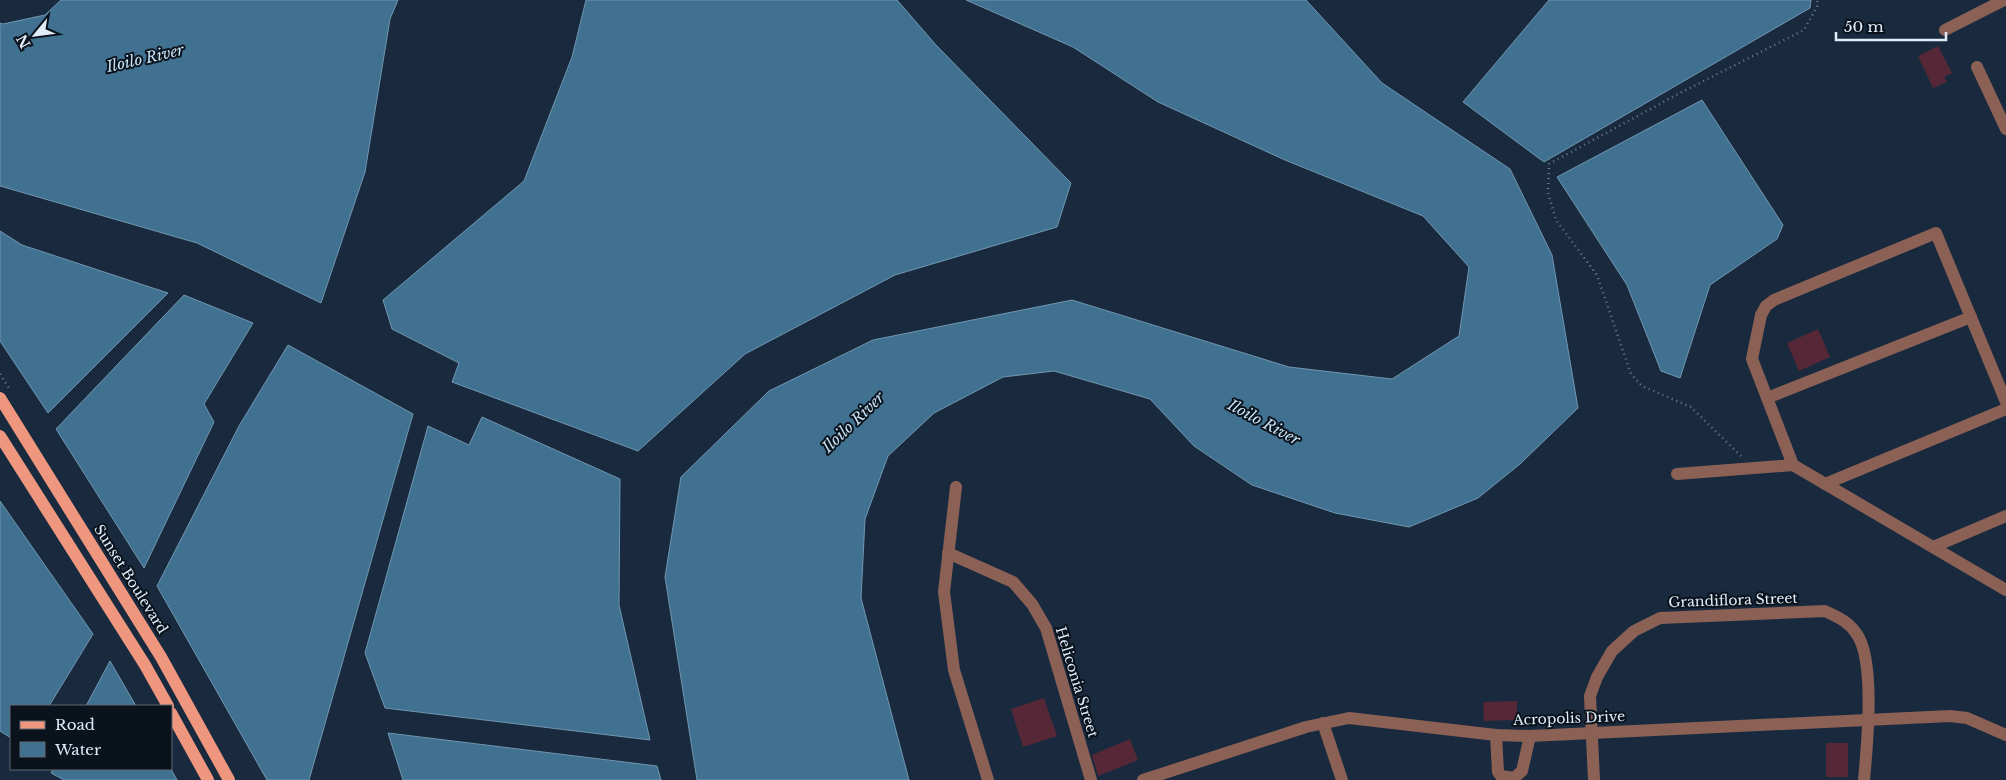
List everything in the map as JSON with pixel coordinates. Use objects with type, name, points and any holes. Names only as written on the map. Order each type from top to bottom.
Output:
[{"type":"main road","name":"Sunset Boulevard","points":[[0,398],[161,657],[229,780]]},
{"type":"main road","points":[[0,436],[119,623],[167,705]]},
{"type":"main road","points":[[119,623],[134,613]]},
{"type":"main road","points":[[172,715],[208,780]]},
{"type":"street","points":[[1945,30],[2004,0]]},
{"type":"street","points":[[1976,67],[2006,129]]},
{"type":"street","points":[[1793,465],[1752,360],[1761,315],[1766,306],[1774,300],[1936,233],[2006,402]]},
{"type":"street","points":[[1767,398],[1970,317]]},
{"type":"street","points":[[1825,484],[2006,409]]},
{"type":"street","points":[[1677,474],[1793,465],[2006,590]]},
{"type":"street","points":[[956,487],[944,592],[954,670],[988,780]]},
{"type":"street","points":[[1933,547],[2006,516]]},
{"type":"street","name":"Heliconia Street","points":[[948,553],[1013,582],[1032,604],[1046,628],[1091,780]]},
{"type":"street","name":"Grandiflora Street","points":[[1594,780],[1590,696],[1597,677],[1612,651],[1634,631],[1660,618],[1825,611],[1844,620],[1857,634],[1866,658],[1870,720],[1864,780]]},
{"type":"street","name":"Acropolis Drive","points":[[1143,780],[1323,722],[1349,718],[1496,735],[1530,736],[1950,716],[1967,718],[2005,736]]},
{"type":"street","points":[[1323,722],[1342,780]]},
{"type":"street","points":[[1496,735],[1498,772],[1501,776],[1514,778],[1522,771],[1530,736]]},
{"type":"path","points":[[1752,468],[1691,407],[1642,386],[1631,374],[1597,275],[1556,220],[1548,193],[1549,164],[1804,30],[1818,6],[1817,0]]},
{"type":"water","name":"Iloilo River","points":[[61,0],[398,0],[390,19],[365,172],[321,303],[197,243],[0,186],[0,23],[3,24],[45,15]]},
{"type":"water","points":[[586,0],[897,0],[936,45],[1071,183],[1057,227],[895,275],[745,354],[638,451],[452,382],[459,363],[392,329],[383,300],[524,181],[572,57]]},
{"type":"water","name":"Iloilo River","points":[[966,0],[1306,0],[1382,83],[1510,169],[1552,255],[1578,408],[1520,464],[1478,498],[1409,527],[1335,513],[1252,485],[1194,446],[1150,399],[1054,371],[1003,377],[934,413],[888,456],[865,519],[861,598],[909,780],[697,780],[665,577],[681,477],[769,391],[873,340],[1072,300],[1289,367],[1392,379],[1459,336],[1469,267],[1423,216],[1285,160],[1158,102],[1073,47]]},
{"type":"water","points":[[1549,0],[1811,0],[1810,8],[1544,162],[1463,102]]},
{"type":"water","points":[[1702,100],[1783,225],[1777,239],[1710,285],[1680,378],[1661,371],[1627,285],[1557,177]]},
{"type":"water","points":[[0,231],[22,245],[168,293],[48,413],[0,341]]},
{"type":"water","points":[[184,295],[253,323],[204,404],[214,422],[144,568],[56,429]]},
{"type":"water","points":[[288,345],[413,414],[309,780],[267,780],[157,586],[239,426]]},
{"type":"water","points":[[482,417],[620,479],[619,605],[650,740],[385,708],[365,653],[428,426],[469,445]]},
{"type":"water","points":[[0,501],[93,634],[50,705],[10,705],[10,737],[0,731]]},
{"type":"water","points":[[110,661],[135,705],[87,705]]},
{"type":"water","points":[[388,733],[657,766],[661,780],[403,780]]},
{"type":"water","points":[[52,770],[172,770],[177,780],[64,780],[51,773]]},
{"type":"building","points":[[1938,46],[1952,73],[1944,77],[1947,82],[1933,88],[1918,56]]},
{"type":"building","points":[[1818,329],[1830,357],[1799,371],[1787,343]]},
{"type":"building","points":[[1044,698],[1057,736],[1023,747],[1011,709]]},
{"type":"building","points":[[1517,701],[1517,720],[1484,721],[1483,702]]},
{"type":"building","points":[[1130,739],[1138,760],[1098,776],[1092,755]]},
{"type":"building","points":[[1826,743],[1848,743],[1848,777],[1826,777]]}]
